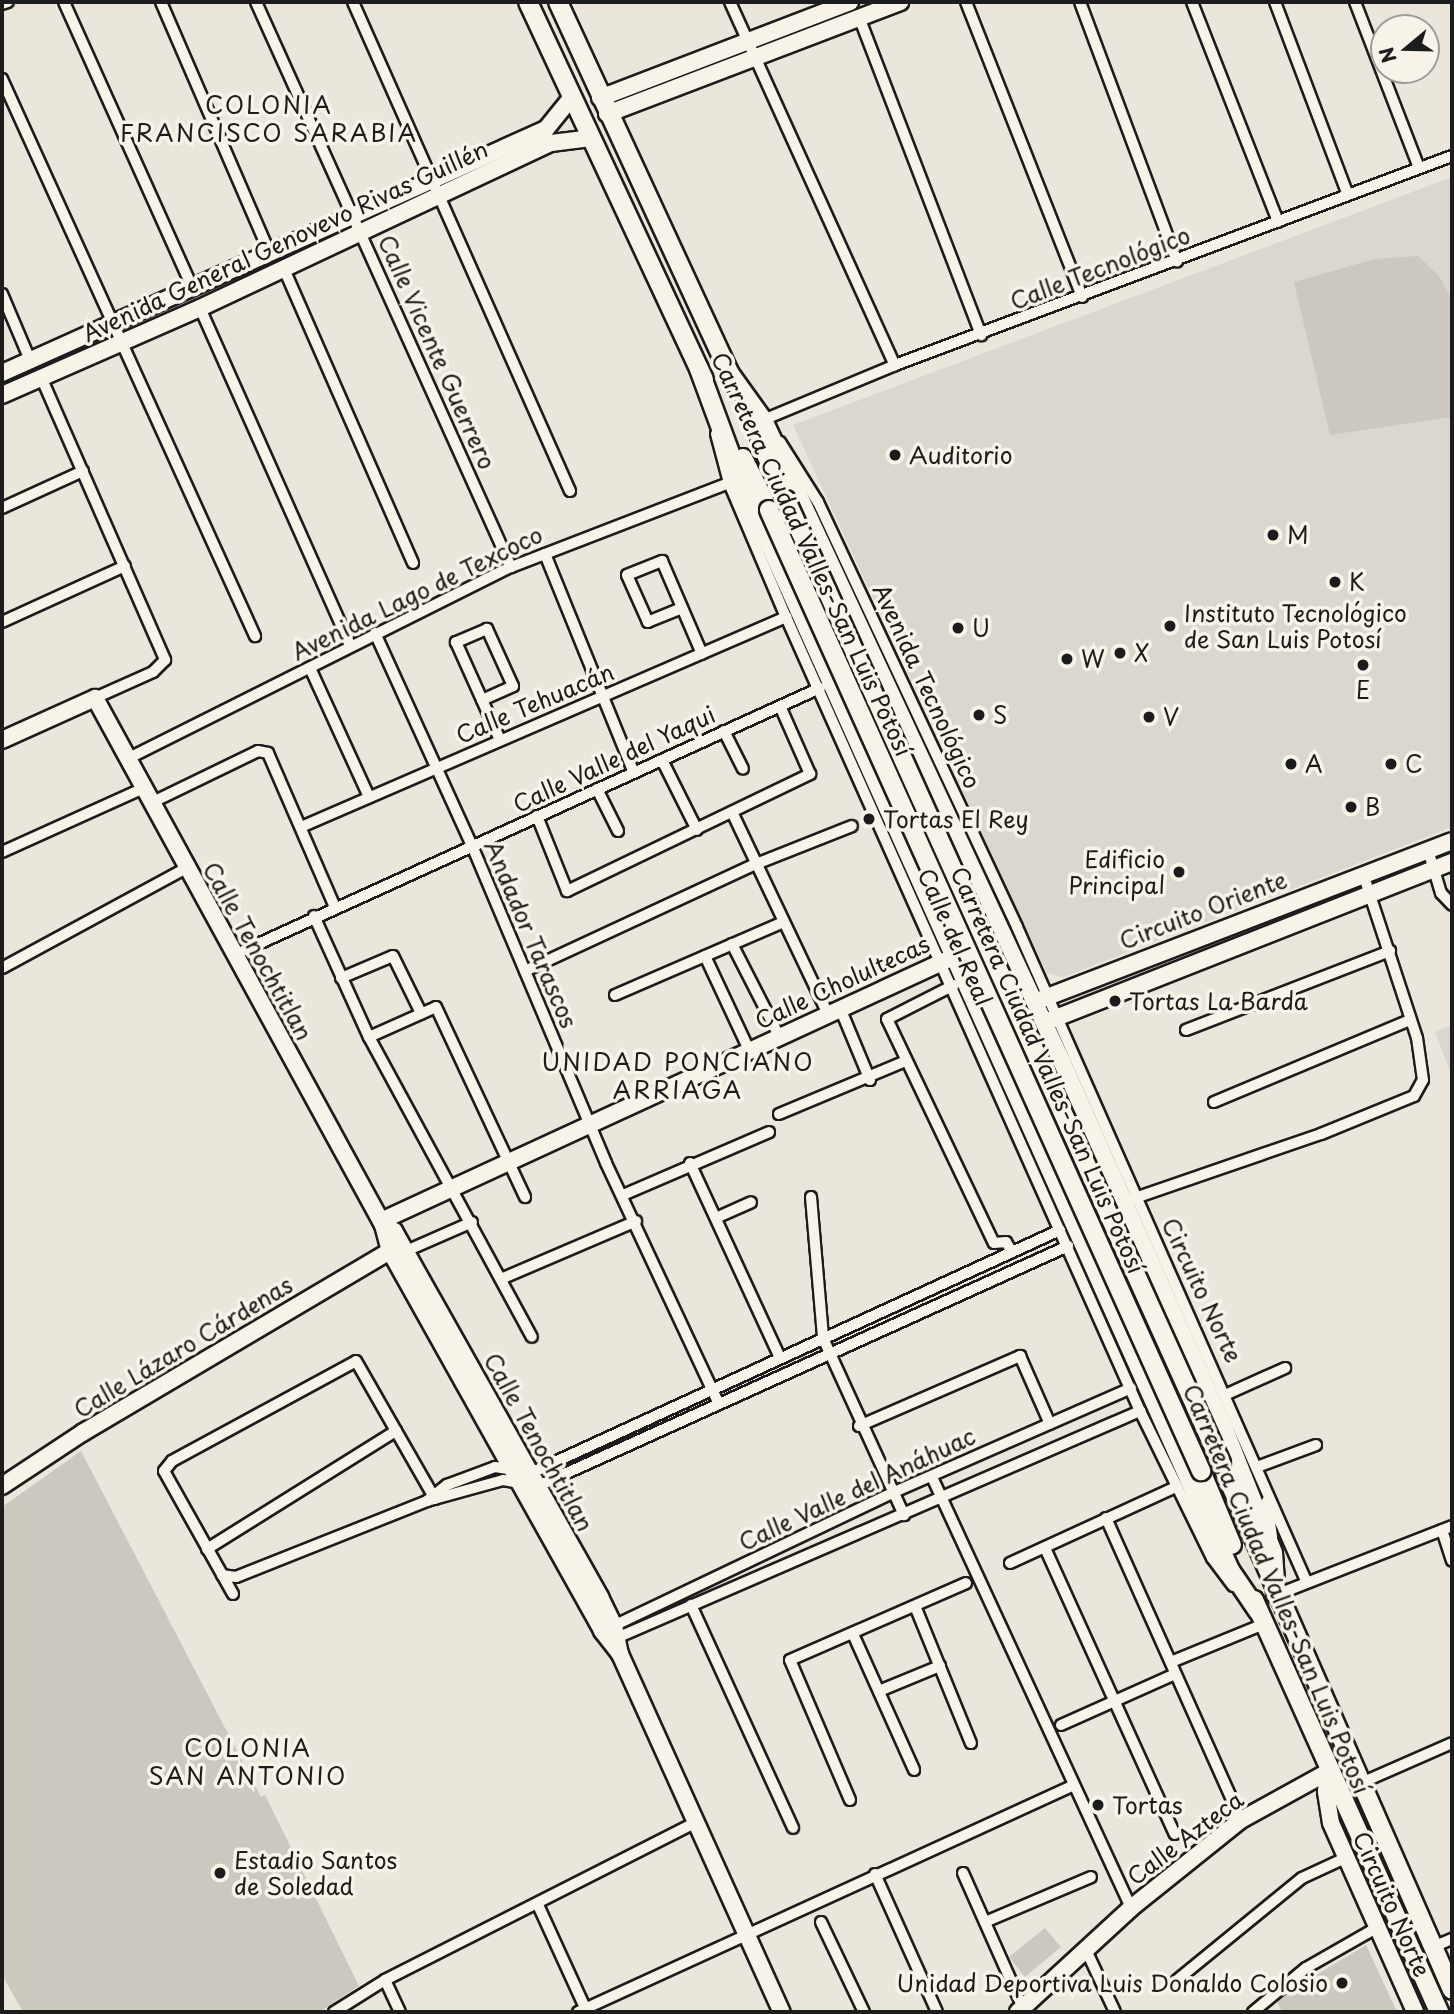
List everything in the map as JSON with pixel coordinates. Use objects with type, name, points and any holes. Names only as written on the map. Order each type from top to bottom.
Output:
[{"type":"main road","name":"Carretera Ciudad Valles-San Luis Potosí","points":[[528,2],[589,138],[769,510],[1201,1471],[1256,1611],[1439,2012]]},
{"type":"main road","points":[[558,2],[730,374],[799,497],[898,690],[969,856],[1010,930],[1050,1018],[1061,1061],[1224,1429],[1273,1553],[1276,1595]]},
{"type":"main road","points":[[699,369],[711,410],[922,883],[949,958],[988,1045],[1012,1081],[1256,1611]]},
{"type":"main road","points":[[730,374],[763,420],[799,497],[1221,1463],[1276,1595],[1452,1990]]},
{"type":"main road","points":[[922,883],[944,888],[954,885],[963,877],[969,856]]},
{"type":"main road","points":[[1012,1081],[1033,1062],[1061,1061]]},
{"type":"street","points":[[2,4],[8,2]]},
{"type":"street","points":[[64,2],[192,287]]},
{"type":"street","points":[[161,2],[269,251]]},
{"type":"street","name":"Calle Vicente Guerrero","points":[[256,2],[512,567]]},
{"type":"street","points":[[353,2],[570,491]]},
{"type":"street","points":[[730,2],[895,365]]},
{"type":"street","points":[[604,106],[748,41],[850,2]]},
{"type":"street","points":[[604,106],[756,57],[900,2]]},
{"type":"street","points":[[967,2],[1082,297]]},
{"type":"street","points":[[1080,2],[1177,261]]},
{"type":"street","points":[[1192,2],[1278,222]]},
{"type":"street","points":[[1275,2],[1348,195]]},
{"type":"street","points":[[1354,2],[1419,168]]},
{"type":"street","points":[[859,17],[981,335]]},
{"type":"street","points":[[2,79],[255,636]]},
{"type":"street","name":"Avenida General Genovevo Rivas Guillén","points":[[2,373],[432,177],[546,129],[571,97]]},
{"type":"street","name":"Avenida General Genovevo Rivas Guillén","points":[[2,395],[200,308],[359,230],[551,143],[589,138]]},
{"type":"street","name":"Calle Tecnológico","points":[[763,420],[895,365],[981,335],[1452,156]]},
{"type":"street","points":[[284,269],[413,562]]},
{"type":"street","points":[[2,294],[30,360]]},
{"type":"street","points":[[200,308],[350,645]]},
{"type":"street","points":[[2,740],[160,666],[164,660],[41,377]]},
{"type":"street","name":"Calle del Real","points":[[711,410],[730,483],[786,617],[949,958],[954,985],[979,1024]]},
{"type":"street","points":[[2,508],[83,471]]},
{"type":"street","name":"Avenida Lago de Texcoco","points":[[129,758],[310,668],[350,645],[512,567],[730,483]]},
{"type":"street","points":[[545,554],[634,772]]},
{"type":"street","points":[[682,608],[648,622],[627,575],[662,561],[702,654]]},
{"type":"street","points":[[2,622],[125,566]]},
{"type":"street","name":"Calle Tehuacán","points":[[301,827],[786,617]]},
{"type":"street","points":[[482,700],[513,686],[487,629],[456,642],[482,700],[500,740]]},
{"type":"street","name":"Andador Tarascos","points":[[375,633],[433,769],[473,848],[590,1122],[719,1404]]},
{"type":"street","points":[[310,668],[369,797]]},
{"type":"street","name":"Calle Valle del Yaqui","points":[[234,955],[314,916],[473,848],[537,816],[820,688]]},
{"type":"street","name":"Avenida Tecnológico","points":[[898,690],[1010,930]]},
{"type":"street","name":"Calle Tenochtitlan","points":[[95,698],[150,794],[186,868],[613,1638],[782,2012]]},
{"type":"street","points":[[537,816],[567,891],[810,774],[780,706]]},
{"type":"street","points":[[724,731],[743,769]]},
{"type":"street","points":[[2,852],[258,751],[268,753],[335,907]]},
{"type":"street","points":[[662,760],[697,830]]},
{"type":"street","points":[[597,789],[618,831]]},
{"type":"street","points":[[732,812],[784,922],[870,1080]]},
{"type":"street","points":[[526,971],[756,864],[852,826]]},
{"type":"street","name":"Circuito Oriente","points":[[979,1024],[1040,997],[1452,841]]},
{"type":"street","points":[[1428,850],[1431,870],[1452,905]]},
{"type":"street","name":"Circuito Oriente","points":[[988,1045],[1050,1018],[1452,862]]},
{"type":"street","points":[[2,968],[186,868]]},
{"type":"street","points":[[1135,1198],[1406,1102],[1423,1080],[1410,1020],[1390,951],[1363,874]]},
{"type":"street","points":[[314,916],[369,1037],[472,1222],[532,1337]]},
{"type":"street","points":[[615,995],[784,922]]},
{"type":"street","name":"Calle Cholultecas","points":[[382,1223],[450,1186],[1010,930]]},
{"type":"street","points":[[732,944],[779,1036]]},
{"type":"street","points":[[1186,1030],[1390,951]]},
{"type":"street","points":[[341,978],[393,956],[421,1013]]},
{"type":"street","points":[[705,956],[749,1049]]},
{"type":"street","points":[[954,985],[887,1020],[994,1243],[1006,1242],[1012,1252]]},
{"type":"street","points":[[369,1037],[436,1007],[525,1197]]},
{"type":"street","name":"Circuito Norte","points":[[1050,1018],[1225,1395],[1307,1583]]},
{"type":"street","points":[[1214,1102],[1410,1020]]},
{"type":"street","points":[[988,1045],[1060,1230],[1176,1488],[1212,1558],[1256,1611],[1171,1662]]},
{"type":"street","points":[[779,1114],[870,1080],[906,1061]]},
{"type":"street","points":[[623,1195],[690,1163],[769,1132]]},
{"type":"street","points":[[690,1163],[718,1217],[780,1359]]},
{"type":"street","points":[[811,1197],[823,1338],[859,1426],[904,1515]]},
{"type":"street","points":[[718,1217],[751,1202]]},
{"type":"street","points":[[501,1279],[636,1221]]},
{"type":"street","points":[[398,1251],[472,1222]]},
{"type":"street","points":[[222,1575],[236,1577],[432,1498],[495,1467],[525,1478],[1060,1230]]},
{"type":"street","points":[[432,1498],[503,1480],[525,1478],[719,1404],[1068,1246]]},
{"type":"street","name":"Calle Lázaro Cárdenas","points":[[2,1486],[398,1251]]},
{"type":"street","points":[[859,1426],[1020,1356],[1050,1424]]},
{"type":"street","points":[[233,1594],[164,1471],[172,1461],[356,1361],[432,1498]]},
{"type":"street","points":[[1225,1395],[1285,1368]]},
{"type":"street","name":"Calle Valle del Anáhuac","points":[[613,1638],[768,1552],[892,1493],[1130,1388]]},
{"type":"street","name":"Calle Valle del Anáhuac","points":[[613,1638],[904,1515],[1140,1411]]},
{"type":"street","points":[[207,1549],[396,1431]]},
{"type":"street","points":[[1257,1467],[1316,1445]]},
{"type":"street","points":[[932,1477],[1131,1908]]},
{"type":"street","points":[[1263,1480],[1273,1553]]},
{"type":"street","points":[[1010,1563],[1176,1488]]},
{"type":"street","points":[[1106,1518],[1241,1820]]},
{"type":"street","points":[[1276,1595],[1447,1528],[1452,1560]]},
{"type":"street","points":[[1045,1548],[1175,1834]]},
{"type":"street","points":[[768,1552],[775,1568]]},
{"type":"street","points":[[850,1800],[790,1660],[966,1583]]},
{"type":"street","points":[[691,1605],[793,1828]]},
{"type":"street","points":[[915,1606],[971,1743]]},
{"type":"street","points":[[853,1634],[914,1770]]},
{"type":"street","points":[[879,1691],[940,1666]]},
{"type":"street","points":[[1061,1725],[1175,1674]]},
{"type":"street","points":[[1361,1783],[1452,1743]]},
{"type":"street","name":"Circuito Norte","points":[[1328,1772],[1327,1808],[1345,1858],[1415,2012]]},
{"type":"street","name":"Calle Azteca","points":[[1022,2011],[1131,1908],[1241,1820],[1328,1772]]},
{"type":"street","points":[[538,1905],[584,2011],[746,1933],[1074,1785]]},
{"type":"street","points":[[334,2012],[385,1980],[538,1905],[695,1823]]},
{"type":"street","points":[[1177,1980],[1301,1878],[1345,1858]]},
{"type":"street","points":[[963,1872],[1022,2011]]},
{"type":"street","points":[[875,1874],[937,2012]]},
{"type":"street","points":[[985,1922],[1091,1877]]},
{"type":"street","points":[[821,1922],[864,2012]]},
{"type":"street","points":[[1253,2012],[1306,1968],[1376,1928]]},
{"type":"street","points":[[1433,1947],[1452,1939]]},
{"type":"street","points":[[1086,1950],[1115,2012]]},
{"type":"street","points":[[385,1980],[400,2012]]},
{"type":"shaded area","name":"Instituto Tecnológico de San Luis Potosí","points":[[1452,177],[1452,827],[1063,977],[1047,973],[793,425]]},
{"type":"shaded area","points":[[1418,256],[1439,276],[1452,300],[1452,417],[1330,435],[1294,282],[1375,259]]},
{"type":"shaded area","points":[[1452,1025],[1452,1077],[1435,1032]]},
{"type":"shaded area","points":[[81,1451],[261,1797],[265,1795],[359,1986],[319,2012],[23,2012],[2,1975],[2,1507]]},
{"type":"shaded area","points":[[1045,1928],[1061,1947],[1025,1977],[1009,1957]]},
{"type":"shaded area","name":"Unidad Deportiva Luis Donaldo Colosio","points":[[1366,1945],[1397,2012],[1282,2012],[1276,1999]]},
{"type":"place","name":"Auditorio","points":[[895,455]]},
{"type":"place","name":"M","points":[[1273,535]]},
{"type":"place","name":"K","points":[[1335,582]]},
{"type":"place","name":"Instituto Tecnológico de San Luis Potosí","points":[[1170,626]]},
{"type":"place","name":"U","points":[[958,628]]},
{"type":"place","name":"X","points":[[1120,653]]},
{"type":"place","name":"W","points":[[1067,659]]},
{"type":"place","name":"E","points":[[1363,665]]},
{"type":"place","name":"S","points":[[979,715]]},
{"type":"place","name":"V","points":[[1149,717]]},
{"type":"place","name":"A","points":[[1291,764]]},
{"type":"place","name":"C","points":[[1391,764]]},
{"type":"place","name":"B","points":[[1351,807]]},
{"type":"place","name":"Tortas El Rey","points":[[869,819]]},
{"type":"place","name":"Edificio Principal","points":[[1179,872]]},
{"type":"place","name":"Tortas La Barda","points":[[1115,1001]]},
{"type":"place","name":"Tortas","points":[[1098,1805]]},
{"type":"place","name":"Estadio Santos de Soledad","points":[[220,1873]]},
{"type":"place","name":"Unidad Deportiva Luis Donaldo Colosio","points":[[1342,1983]]},
{"type":"district","name":"COLONIA FRANCISCO SARABIA","points":[[269,119]]},
{"type":"district","name":"UNIDAD PONCIANO ARRIAGA","points":[[678,1076]]},
{"type":"district","name":"COLONIA SAN ANTONIO","points":[[248,1762]]}]
